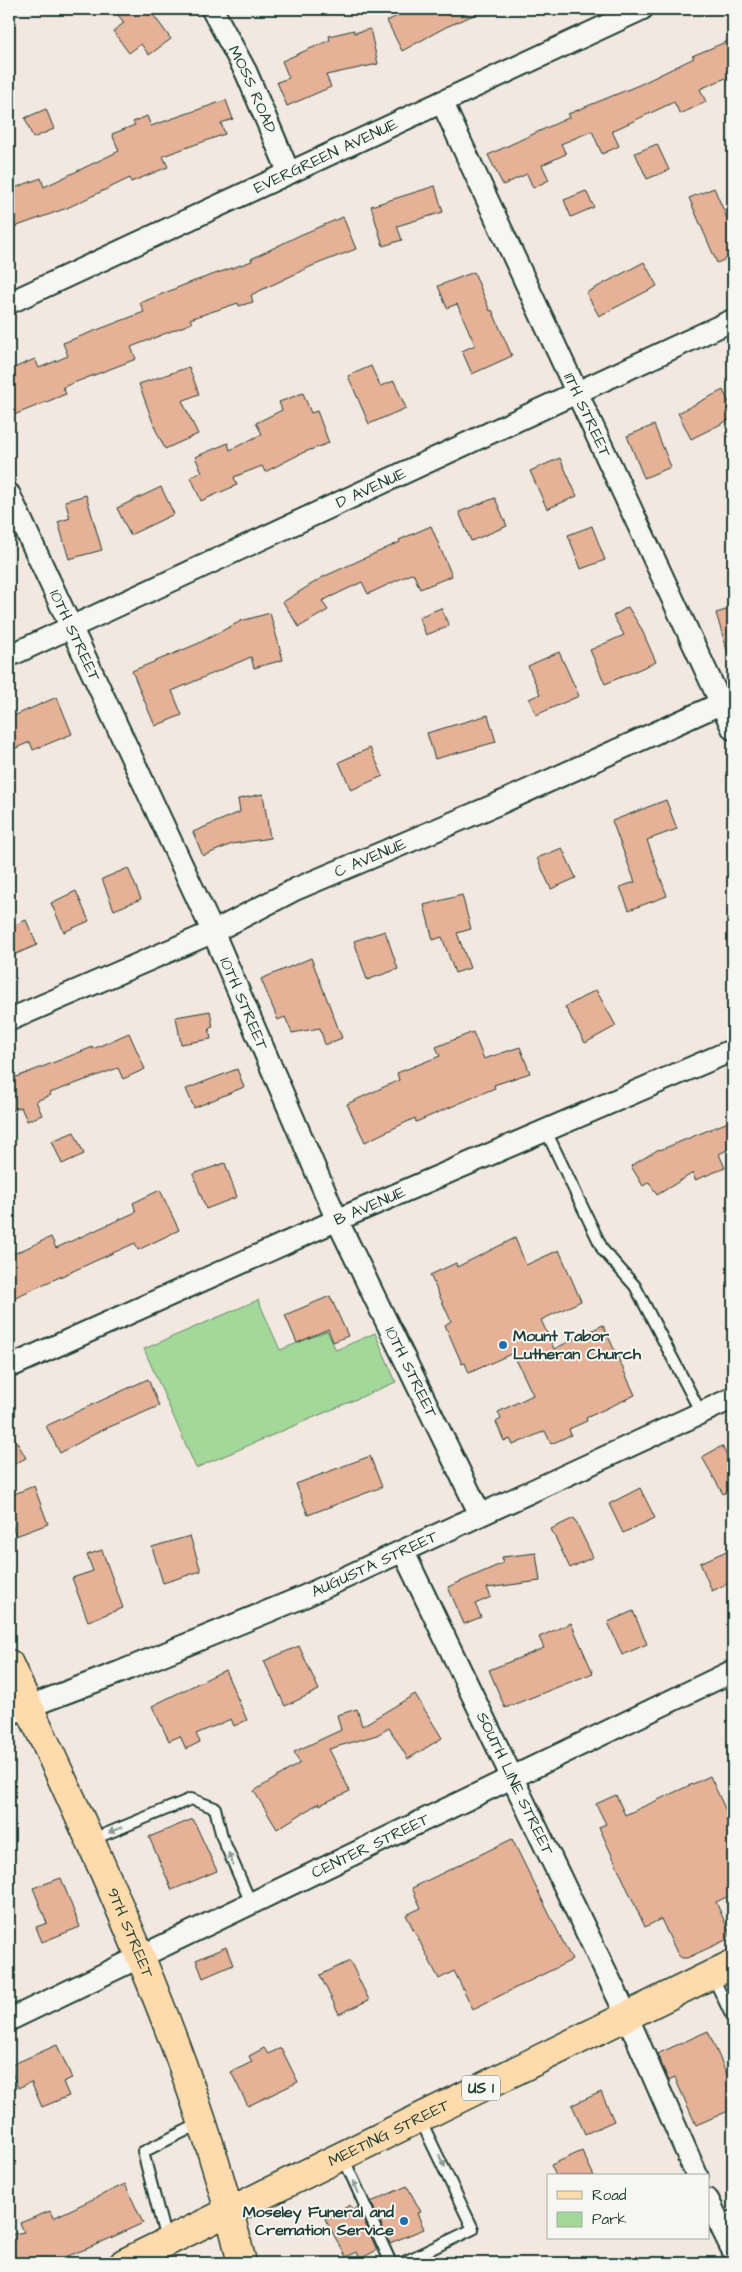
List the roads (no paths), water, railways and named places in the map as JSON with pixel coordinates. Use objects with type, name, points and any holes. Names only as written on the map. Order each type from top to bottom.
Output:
[{"type":"main road","name":"9TH STREET","points":[[9,1664],[19,1711],[89,1841],[139,1957],[202,2122],[229,2211],[242,2263]]},
{"type":"main road","name":"MEETING STREET","points":[[124,2263],[722,1969]]},
{"type":"street","name":"MOSS ROAD","points":[[212,9],[246,72],[289,173]]},
{"type":"street","name":"EVERGREEN AVENUE","points":[[9,303],[642,9]]},
{"type":"street","name":"11TH STREET","points":[[442,102],[577,393],[728,701],[733,729]]},
{"type":"street","name":"D AVENUE","points":[[9,656],[733,320]]},
{"type":"street","name":"10TH STREET","points":[[9,494],[213,932],[337,1220],[480,1514]]},
{"type":"street","name":"C AVENUE","points":[[9,1020],[213,932],[296,889],[508,799],[728,701]]},
{"type":"street","name":"B AVENUE","points":[[9,1367],[337,1220],[733,1050]]},
{"type":"street","name":"AUGUSTA STREET","points":[[19,1711],[303,1597],[733,1398]]},
{"type":"street","name":"SOUTH LINE STREET","points":[[403,1551],[627,2016],[696,2174]]},
{"type":"street","name":"CENTER STREET","points":[[9,2020],[733,1671]]},
{"type":"street","points":[[710,2202],[726,2219],[733,2251]]},
{"type":"lane","points":[[546,1131],[603,1250],[635,1286],[701,1413]]},
{"type":"lane","points":[[89,1841],[191,1799],[215,1808],[222,1837],[251,1903]]},
{"type":"lane","points":[[722,1969],[732,2014]]},
{"type":"lane","points":[[402,2263],[420,2259],[473,2229],[420,2118]]},
{"type":"lane","points":[[167,2242],[143,2152],[202,2122]]},
{"type":"lane","points":[[342,2156],[391,2263]]},
{"type":"place","name":"Mount Tabor Lutheran Church","points":[[503,1345]]},
{"type":"place","name":"Moseley Funeral and Cremation Service","points":[[404,2221]]}]
